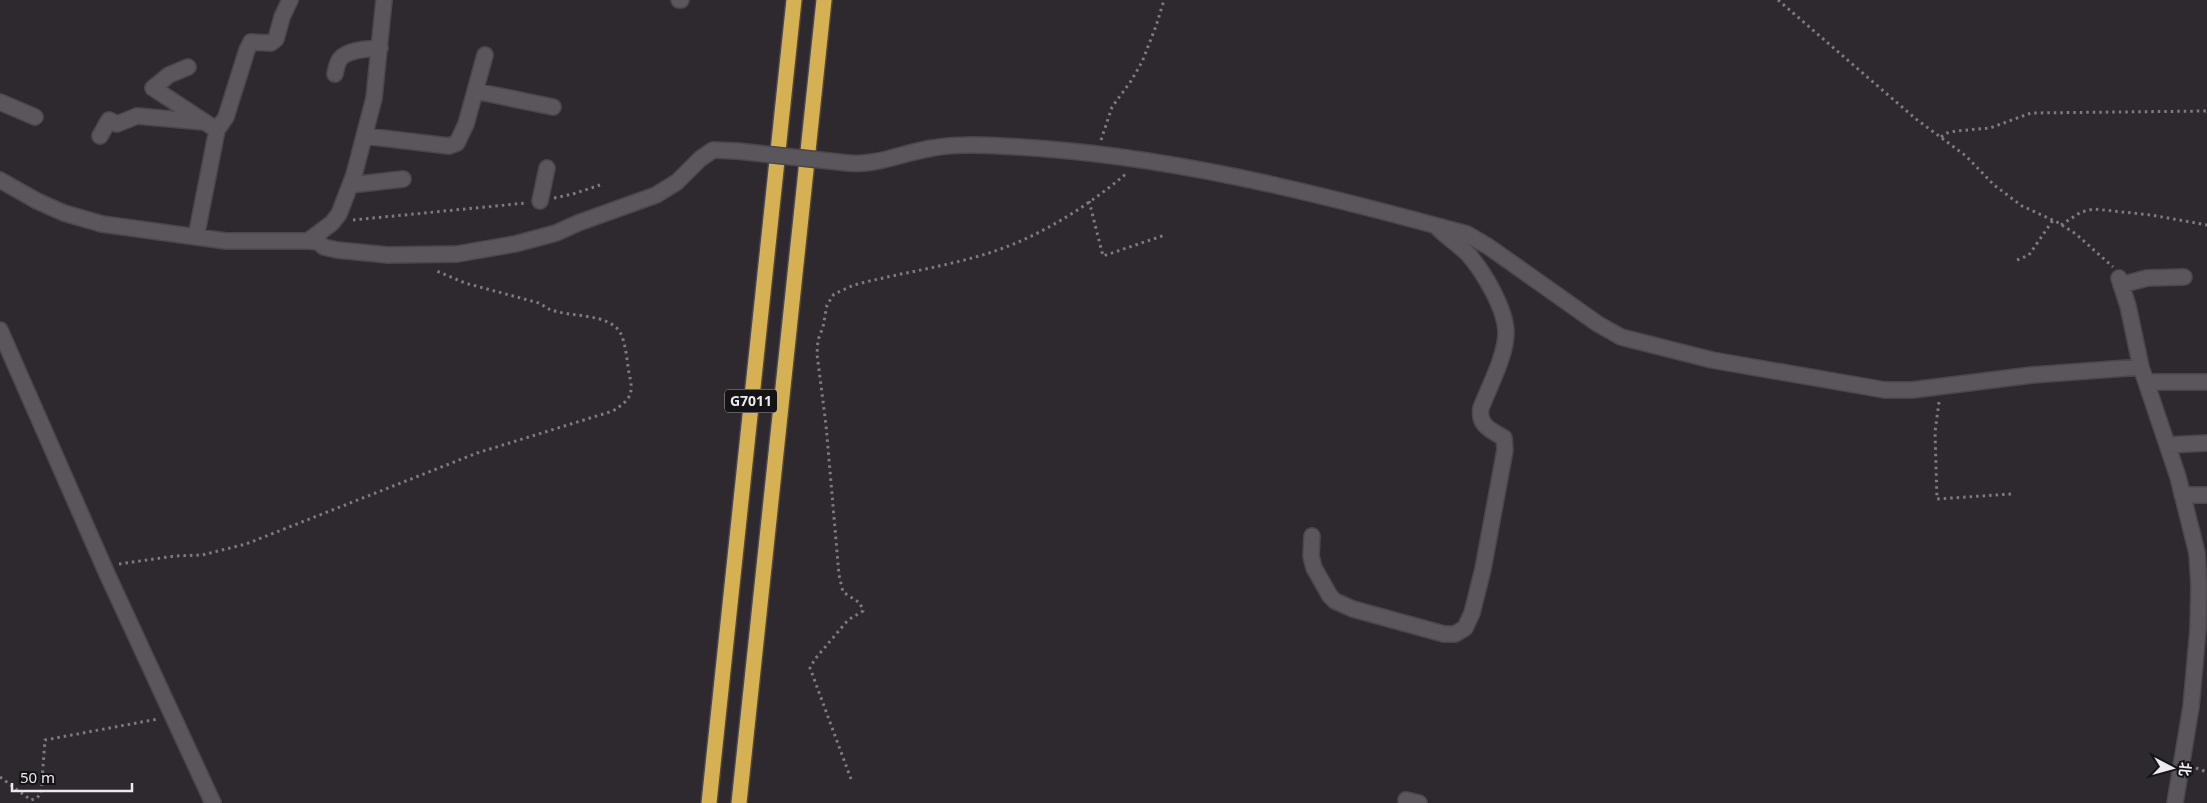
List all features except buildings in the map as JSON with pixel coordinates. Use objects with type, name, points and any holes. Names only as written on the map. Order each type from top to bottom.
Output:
[{"type":"highway","name":"G7011","points":[[709,803],[794,0]]},
{"type":"highway","name":"G7011","points":[[739,803],[824,0]]},
{"type":"street","points":[[100,136],[110,120],[117,124],[137,116],[211,126],[226,117],[251,42],[271,43],[276,39],[282,17],[290,0]]},
{"type":"street","points":[[308,241],[332,223],[339,214],[350,185],[374,98],[384,0]]},
{"type":"street","points":[[335,74],[339,60],[343,56],[380,48]]},
{"type":"street","points":[[365,136],[449,146],[457,143],[466,124],[485,55]]},
{"type":"street","points":[[188,67],[170,75],[153,88],[211,126]]},
{"type":"street","points":[[475,91],[553,107]]},
{"type":"street","points":[[0,102],[35,117]]},
{"type":"street","points":[[196,238],[211,126]]},
{"type":"street","points":[[0,180],[37,202],[64,213],[102,224],[226,241],[308,241],[318,242],[324,247],[357,253],[418,255],[475,252],[556,233],[578,223],[656,196],[677,182],[700,158],[714,150],[848,163],[873,163],[925,149],[960,145],[1002,146],[1094,153],[1231,175],[1467,234],[1482,242],[1598,324],[1621,337],[1712,360],[1885,390],[1912,390],[2032,375],[2141,367]]},
{"type":"street","points":[[540,201],[547,168]]},
{"type":"street","points":[[350,185],[403,180]]},
{"type":"street","points":[[1312,536],[1311,556],[1314,568],[1335,602],[1444,634],[1455,634],[1465,628],[1472,613],[1483,568],[1505,450],[1504,438],[1488,429],[1480,417],[1481,408],[1502,352],[1506,332],[1502,314],[1492,289],[1478,267],[1469,255],[1446,238],[1436,226]]},
{"type":"street","points":[[2175,803],[2191,707],[2199,605],[2197,553],[2168,445],[2141,367],[2128,306],[2120,282],[2147,278],[2184,277]]},
{"type":"street","points":[[0,330],[104,567],[213,803]]},
{"type":"street","points":[[2146,382],[2207,382]]},
{"type":"street","points":[[2168,445],[2207,443]]},
{"type":"street","points":[[2182,495],[2207,495]]},
{"type":"path","points":[[1094,153],[1112,108],[1142,62],[1164,0]]},
{"type":"path","points":[[1778,0],[1916,119],[1966,156],[1994,185],[2022,206],[2062,224],[2091,246],[2110,263],[2120,282]]},
{"type":"path","points":[[1941,138],[1946,133],[1956,130],[1990,128],[2032,113],[2207,111]]},
{"type":"path","points":[[851,779],[810,668],[814,659],[848,620],[863,612],[860,603],[843,592],[838,575],[826,425],[817,354],[818,340],[827,305],[834,294],[854,285],[989,253],[1032,236],[1060,222],[1107,190],[1143,160]]},
{"type":"path","points":[[332,223],[383,216],[540,201],[573,194],[600,185]]},
{"type":"path","points":[[1089,201],[1103,256],[1165,235]]},
{"type":"path","points":[[2062,224],[2081,212],[2094,209],[2151,215],[2207,225]]},
{"type":"path","points":[[2017,260],[2029,255],[2053,220]]},
{"type":"path","points":[[104,567],[136,561],[202,555],[246,544],[477,453],[613,411],[626,402],[631,393],[631,379],[621,335],[616,327],[596,318],[550,310],[540,303],[465,283],[421,264],[418,255]]},
{"type":"path","points":[[1941,386],[1935,432],[1937,499],[2012,494]]},
{"type":"path","points":[[0,778],[31,800],[37,798],[41,793],[45,740],[173,716]]}]
